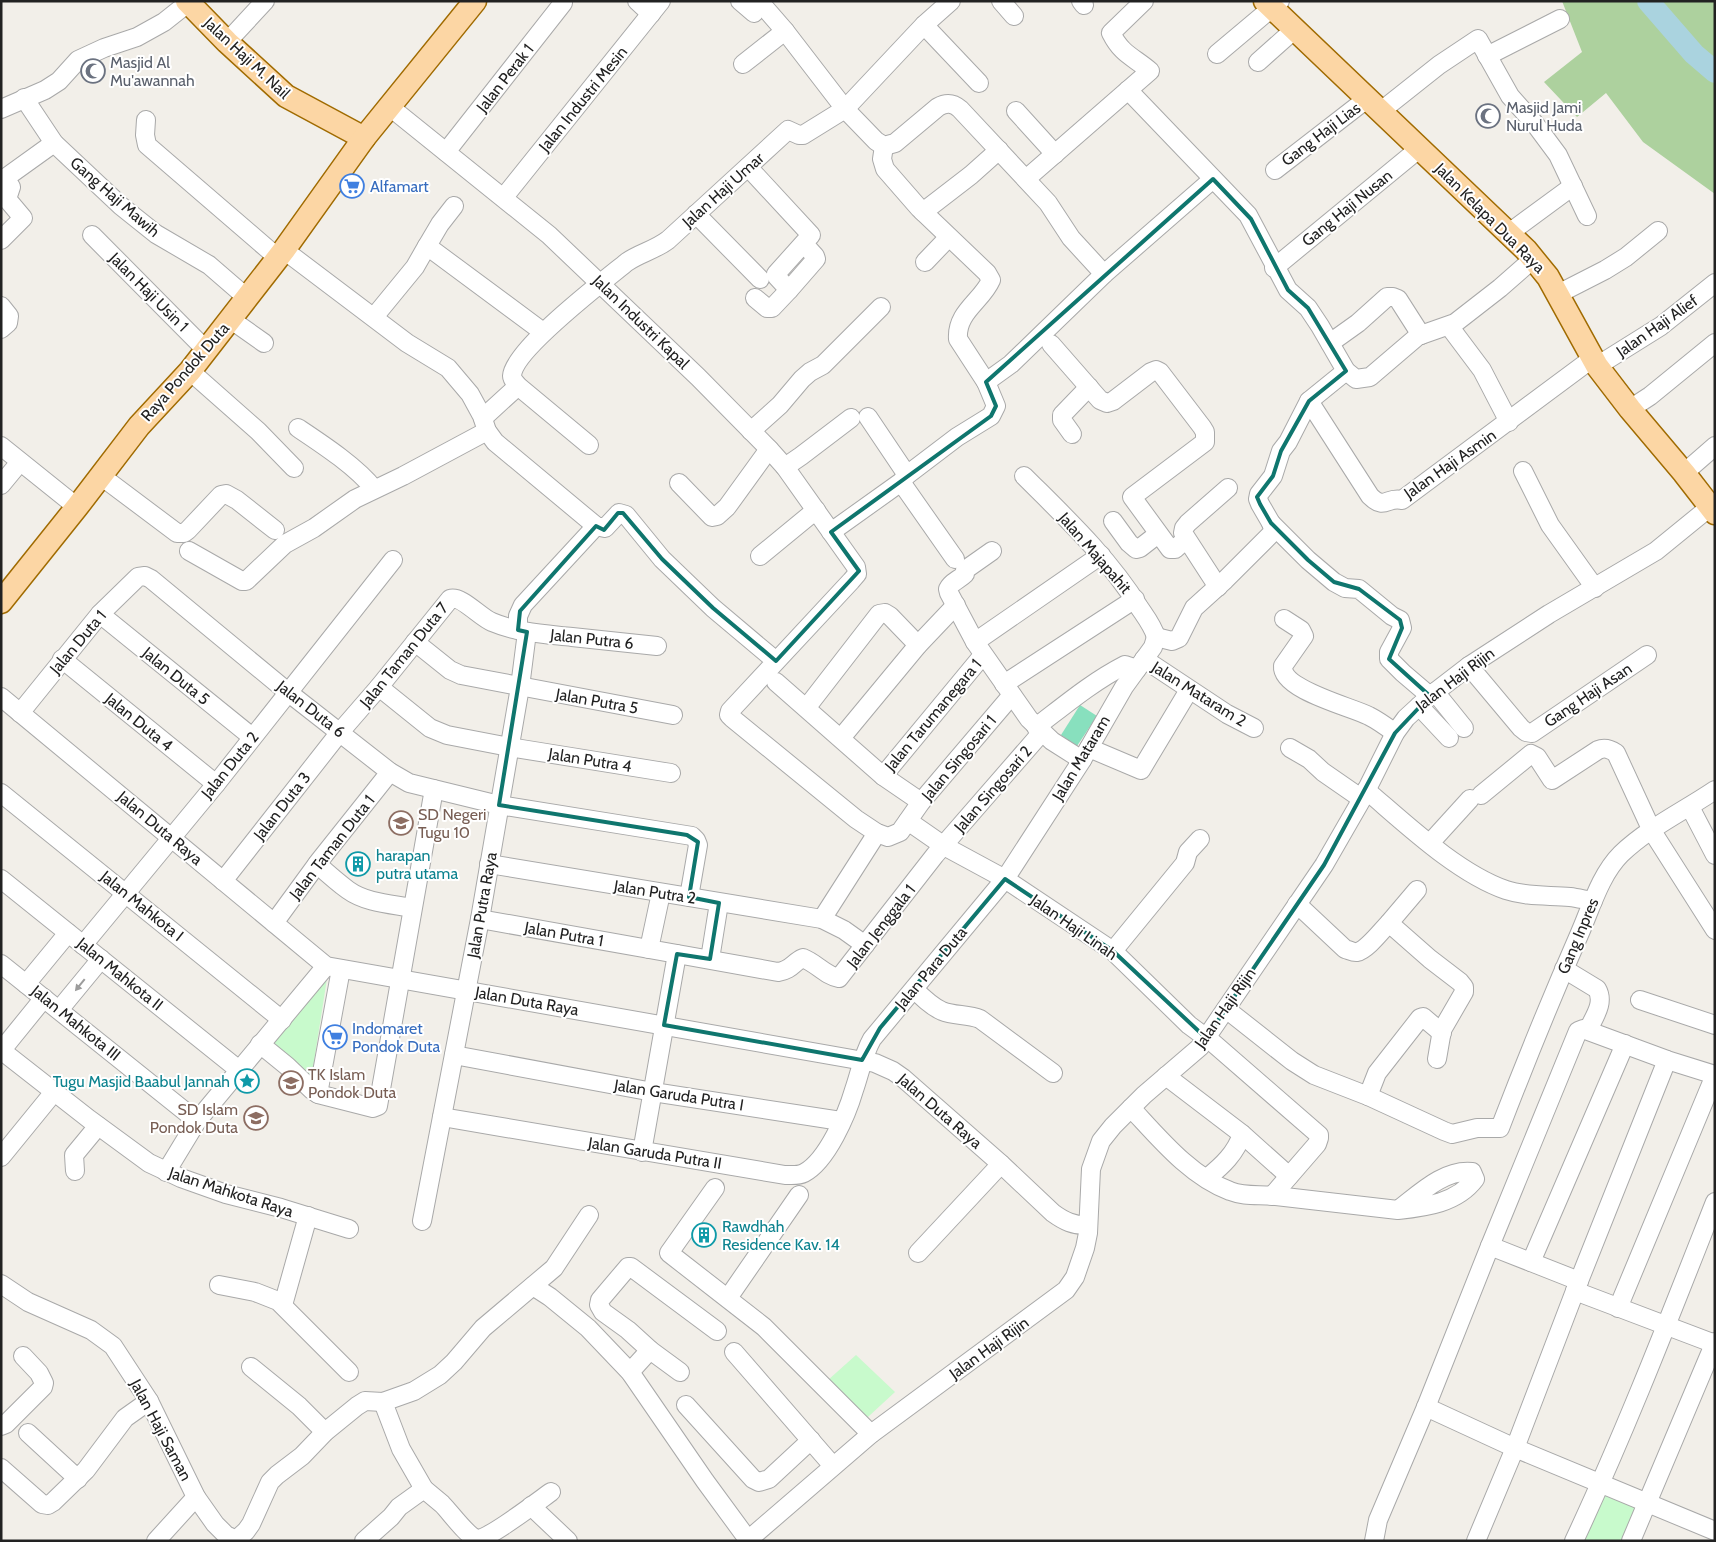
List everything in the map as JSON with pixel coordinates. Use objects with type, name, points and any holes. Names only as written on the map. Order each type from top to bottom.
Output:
[{"type":"main road","points":[[364,138],[474,1]]},
{"type":"main road","name":"Jalan Haji M. Nail","points":[[194,4],[227,42],[286,96],[364,138]]},
{"type":"main road","name":"Jalan Kelapa Dua Raya","points":[[1272,4],[1294,30],[1509,233],[1533,259],[1548,277],[1595,362],[1630,409],[1684,473],[1712,510]]},
{"type":"main road","name":"Raya Pondok Duta","points":[[1,602],[139,426],[190,371],[280,253],[364,138]]},
{"type":"street","points":[[227,42],[265,1]]},
{"type":"street","points":[[637,1],[656,7]]},
{"type":"street","points":[[845,109],[924,25],[951,1]]},
{"type":"street","points":[[1000,1],[1014,16]]},
{"type":"street","points":[[1026,180],[1150,72],[1128,56],[1116,43],[1111,33],[1144,1]]},
{"type":"street","name":"Jalan Perak 1","points":[[446,152],[563,3]]},
{"type":"street","points":[[1,108],[46,90],[59,82],[78,60],[104,48],[137,37],[194,4]]},
{"type":"street","points":[[748,4],[785,31],[845,109],[876,141],[884,146],[896,143],[938,107],[949,103],[960,109],[1048,202],[1071,238],[1104,274]]},
{"type":"street","points":[[1217,54],[1272,4]]},
{"type":"street","name":"Jalan Industri Mesin","points":[[504,198],[656,7]]},
{"type":"street","points":[[1560,19],[1487,56],[1510,96],[1535,124],[1558,155],[1587,216]]},
{"type":"street","points":[[924,25],[978,83]]},
{"type":"street","points":[[1258,62],[1294,30]]},
{"type":"street","points":[[743,64],[785,31]]},
{"type":"street","name":"Gang Haji Lias","points":[[1274,170],[1478,39],[1487,56]]},
{"type":"street","points":[[1128,90],[1251,219],[1274,268],[1288,290],[1308,308],[1330,343],[1354,375]]},
{"type":"street","name":"Gang Haji Mawih","points":[[24,98],[54,144],[121,206],[156,234],[209,264],[246,297]]},
{"type":"street","name":"Jalan Industri Kapal","points":[[390,107],[549,235],[751,431],[784,467],[858,570],[851,581],[776,661]]},
{"type":"street","name":"Jalan Haji Umar","points":[[518,386],[512,377],[514,369],[543,332],[634,258],[656,249],[788,130],[803,135],[845,109]]},
{"type":"street","points":[[1016,111],[1055,154]]},
{"type":"street","points":[[146,120],[145,135],[147,145],[280,253],[374,317],[408,343],[448,368],[470,394],[495,442],[596,526],[605,528],[618,513],[623,513],[662,559],[707,603],[776,661],[730,711],[729,715],[856,819],[877,833],[822,919]]},
{"type":"street","points":[[1,240],[23,218],[7,199],[10,187],[3,179],[54,144]]},
{"type":"street","points":[[831,532],[957,437],[991,416],[996,406],[986,382],[958,339],[957,331],[960,321],[991,280],[948,238],[885,169],[882,158],[884,146]]},
{"type":"street","name":"Gang Haji Nusan","points":[[1274,268],[1420,148]]},
{"type":"street","points":[[924,212],[999,150]]},
{"type":"street","points":[[748,167],[809,232],[810,237],[804,244],[816,259],[772,308],[769,309],[755,298]]},
{"type":"street","points":[[986,382],[1011,364],[1104,274],[1213,179]]},
{"type":"street","points":[[1509,233],[1573,186]]},
{"type":"street","points":[[374,317],[415,267],[454,206]]},
{"type":"street","points":[[696,214],[760,279]]},
{"type":"street","points":[[1558,294],[1626,257],[1658,231]]},
{"type":"street","name":"Jalan Haji Usin 1","points":[[92,235],[206,350]]},
{"type":"street","points":[[926,262],[948,238]]},
{"type":"street","points":[[427,246],[543,332]]},
{"type":"street","points":[[1156,637],[1172,641],[1179,638],[1194,608],[1266,540],[1273,530],[1258,499],[1259,494],[1273,476],[1281,451],[1288,442],[1309,401],[1354,375],[1370,377],[1418,336],[1449,326],[1477,306],[1533,259]]},
{"type":"street","name":"Jalan Haji Alief","points":[[1595,362],[1661,326],[1715,283]]},
{"type":"street","points":[[1330,343],[1358,323],[1387,297],[1398,299],[1421,335]]},
{"type":"street","points":[[1,306],[9,316],[8,323],[1,329]]},
{"type":"street","points":[[751,431],[780,405],[802,379],[823,365],[881,307]]},
{"type":"street","points":[[230,319],[264,343]]},
{"type":"street","points":[[1449,326],[1482,370],[1509,422]]},
{"type":"street","points":[[1630,409],[1650,396],[1715,343]]},
{"type":"street","points":[[1051,344],[1100,400],[1107,403],[1113,401],[1151,372],[1156,370],[1160,372],[1205,432],[1204,442],[1200,446],[1127,501],[1158,534],[1170,550],[1186,539]]},
{"type":"street","name":"Jalan Haji Asmin","points":[[1309,401],[1370,496],[1381,504],[1397,498],[1402,500],[1595,362]]},
{"type":"street","points":[[190,371],[258,431],[294,468]]},
{"type":"street","points":[[189,551],[242,581],[246,581],[285,544],[314,528],[355,499],[403,476],[485,425],[518,386],[589,445]]},
{"type":"street","points":[[1072,434],[1062,420],[1062,415],[1089,387]]},
{"type":"street","points":[[784,467],[860,418],[904,478],[955,559]]},
{"type":"street","points":[[298,428],[357,472],[374,489]]},
{"type":"street","points":[[1,446],[77,507]]},
{"type":"street","points":[[1684,473],[1715,446]]},
{"type":"street","points":[[679,483],[708,513],[712,516],[717,516],[727,507],[769,449]]},
{"type":"street","points":[[1,486],[20,462]]},
{"type":"street","points":[[1523,471],[1550,525],[1595,588]]},
{"type":"street","points":[[101,476],[178,533],[184,533],[188,530],[221,495],[226,494],[237,500],[275,530]]},
{"type":"street","name":"Jalan Majapahit","points":[[1024,476],[1101,555],[1135,599],[1156,637]]},
{"type":"street","points":[[1218,587],[1183,533],[1188,523],[1228,488]]},
{"type":"street","points":[[760,556],[816,510]]},
{"type":"street","name":"Jalan Haji Rijin","points":[[748,1540],[871,1434],[1066,1290],[1075,1277],[1088,1233],[1090,1175],[1101,1141],[1113,1126],[1154,1085],[1200,1047],[1329,856],[1364,795],[1395,733],[1406,718],[1469,666],[1535,623],[1656,551],[1712,510]]},
{"type":"street","points":[[1113,521],[1129,543],[1136,548],[1140,548],[1158,534]]},
{"type":"street","points":[[1271,523],[1308,560],[1334,582],[1345,588],[1359,590],[1400,620],[1402,628],[1389,658],[1428,698],[1464,728]]},
{"type":"street","name":"Jalan Putra Raya","points":[[422,1221],[467,991],[520,687],[522,631],[518,616],[523,606],[596,526]]},
{"type":"street","points":[[992,552],[966,570],[965,574],[949,586],[948,589],[979,648],[1039,730],[1085,754],[1141,770],[1189,690]]},
{"type":"street","name":"Jalan Tarumanegara 1","points":[[882,776],[979,648],[1101,555]]},
{"type":"street","name":"Jalan Duta 2","points":[[83,945],[216,784],[393,560]]},
{"type":"street","name":"Jalan Duta 6","points":[[142,576],[151,579],[289,693],[390,772],[408,783],[499,805],[692,836],[698,844],[689,897]]},
{"type":"street","name":"Jalan Duta 1","points":[[20,713],[100,614],[138,577],[142,576]]},
{"type":"street","name":"Jalan Taman Duta 7","points":[[340,732],[380,687],[453,598],[459,599],[478,615],[490,622],[522,631]]},
{"type":"street","name":"Jalan Singosari 1","points":[[877,833],[888,837],[900,832],[1008,690],[1135,599]]},
{"type":"street","points":[[841,738],[918,645],[956,605]]},
{"type":"street","points":[[807,708],[879,614],[884,613],[890,616],[918,645]]},
{"type":"street","name":"Jalan Duta 5","points":[[100,614],[252,737]]},
{"type":"street","points":[[1284,619],[1301,630],[1304,636],[1283,666],[1282,670],[1287,677],[1316,696],[1371,717],[1395,733]]},
{"type":"street","name":"Jalan Putra 6","points":[[522,631],[657,646]]},
{"type":"street","name":"Jalan Mataram","points":[[1005,879],[1140,664],[1153,647],[1156,637]]},
{"type":"street","name":"Jalan Putra 5","points":[[416,642],[454,673],[460,675],[673,714]]},
{"type":"street","name":"Gang Haji Asan","points":[[1469,666],[1521,728],[1526,732],[1532,732],[1647,655]]},
{"type":"street","name":"Jalan Duta 4","points":[[62,659],[216,784]]},
{"type":"street","name":"Jalan Mataram 2","points":[[1140,664],[1254,728]]},
{"type":"street","name":"Jalan Singosari 2","points":[[944,846],[1039,730],[1084,690],[1114,670],[1124,665],[1140,664]]},
{"type":"street","points":[[776,682],[882,776],[921,802]]},
{"type":"street","name":"Jalan Putra 4","points":[[380,687],[430,728],[438,732],[509,747],[671,773]]},
{"type":"street","name":"Jalan Duta Raya","points":[[1,697],[274,923],[333,967],[862,1060],[883,1066],[903,1078],[1002,1164],[1060,1218],[1076,1225],[1088,1225]]},
{"type":"street","points":[[1428,698],[1449,738]]},
{"type":"street","name":"Jalan Duta 3","points":[[223,881],[340,732]]},
{"type":"street","points":[[1290,748],[1323,772],[1364,795],[1473,874],[1506,890],[1522,894],[1570,897],[1593,901]]},
{"type":"street","points":[[1430,843],[1475,797],[1528,756],[1533,754],[1536,756],[1552,780],[1598,750],[1605,748],[1616,753],[1652,831],[1715,930]]},
{"type":"street","name":"Jalan Taman Duta 1","points":[[274,923],[317,864],[390,772]]},
{"type":"street","points":[[260,1044],[288,1066],[318,1094],[373,1108],[378,1106],[434,789]]},
{"type":"street","name":"Gang Inpres","points":[[1368,1096],[1452,1134],[1477,1128],[1500,1128],[1593,901],[1614,862],[1652,831],[1715,790]]},
{"type":"street","name":"Jalan Mahkota I","points":[[1,793],[282,1020]]},
{"type":"street","points":[[1690,807],[1715,855]]},
{"type":"street","name":"Jalan Haji Linah","points":[[908,821],[944,846],[1005,879],[1113,951],[1189,1025],[1319,1135],[1320,1138],[1317,1144],[1289,1176]]},
{"type":"street","points":[[1113,951],[1185,863],[1188,852],[1200,839]]},
{"type":"street","name":"Jalan Jenggala 1","points":[[784,971],[804,958],[814,962],[836,978],[840,978],[944,846]]},
{"type":"street","points":[[317,864],[348,890],[358,895],[376,902],[412,908]]},
{"type":"street","name":"Jalan Putra 2","points":[[489,864],[822,919],[844,930],[866,945]]},
{"type":"street","name":"Jalan Mahkota II","points":[[1,879],[239,1070]]},
{"type":"street","name":"Jalan Para Duta","points":[[862,1060],[872,1039],[1005,879]]},
{"type":"street","points":[[1297,904],[1345,949],[1357,952],[1364,948],[1389,923],[1417,890]]},
{"type":"street","points":[[649,949],[660,893]]},
{"type":"street","points":[[710,958],[719,903]]},
{"type":"street","name":"Jalan Putra 1","points":[[480,919],[677,954],[710,958],[778,972],[784,971]]},
{"type":"street","points":[[1389,923],[1464,987],[1462,997],[1442,1033],[1437,1058]]},
{"type":"street","points":[[26,984],[68,933]]},
{"type":"street","points":[[642,1152],[677,954]]},
{"type":"street","points":[[59,1010],[101,959]]},
{"type":"street","name":"Jalan Mahkota III","points":[[1,964],[197,1121]]},
{"type":"street","points":[[166,1172],[197,1121],[260,1044],[333,967]]},
{"type":"street","points":[[318,1094],[333,967]]},
{"type":"street","points":[[1564,969],[1597,989],[1600,994],[1600,1004],[1588,1030]]},
{"type":"street","points":[[914,990],[942,1011],[972,1016],[980,1020],[1053,1073]]},
{"type":"street","points":[[1,1050],[44,998]]},
{"type":"street","points":[[1640,1000],[1715,1025]]},
{"type":"street","points":[[1226,1008],[1305,1069],[1324,1080],[1368,1096],[1377,1073],[1420,1018],[1422,1017],[1442,1033]]},
{"type":"street","points":[[1374,1541],[1378,1520],[1426,1408],[1490,1246],[1580,1029],[1588,1030],[1667,1060],[1715,1075],[1618,1308]]},
{"type":"street","points":[[1531,1262],[1625,1044]]},
{"type":"street","name":"Jalan Mahkota Raya","points":[[1,1050],[98,1126],[149,1163],[166,1172],[226,1194],[348,1229]]},
{"type":"street","name":"Jalan Garuda Putra I","points":[[454,1055],[653,1092],[841,1121]]},
{"type":"street","points":[[841,1121],[854,1091],[862,1060]]},
{"type":"street","points":[[1476,1541],[1667,1060]]},
{"type":"street","points":[[1166,1076],[1242,1134],[1289,1176],[1272,1196]]},
{"type":"street","points":[[1,1157],[54,1092]]},
{"type":"street","points":[[1131,1108],[1188,1165],[1230,1191],[1244,1195],[1272,1196],[1398,1210]]},
{"type":"street","name":"Jalan Garuda Putra II","points":[[442,1117],[642,1152],[796,1176],[810,1169],[821,1157],[841,1121]]},
{"type":"street","points":[[75,1171],[74,1155],[98,1126]]},
{"type":"street","points":[[1207,1178],[1235,1150],[1242,1134]]},
{"type":"street","points":[[918,1253],[1002,1164]]},
{"type":"street","points":[[715,1188],[669,1253],[764,1327],[871,1434]]},
{"type":"street","points":[[728,1298],[799,1195]]},
{"type":"street","points":[[1574,1541],[1600,1485],[1715,1202]]},
{"type":"street","points":[[236,1540],[246,1531],[270,1482],[277,1475],[302,1456],[325,1432],[365,1401],[383,1402],[414,1391],[440,1375],[454,1362],[483,1328],[554,1268],[589,1215]]},
{"type":"street","points":[[283,1305],[308,1216]]},
{"type":"street","points":[[1490,1246],[1531,1262],[1618,1308],[1715,1343],[1631,1541]]},
{"type":"street","points":[[680,1372],[603,1312],[599,1305],[600,1300],[628,1267],[631,1267],[717,1331]]},
{"type":"street","name":"Jalan Haji Saman","points":[[1,1284],[28,1302],[82,1326],[107,1341],[118,1353],[149,1400],[196,1497],[215,1524],[236,1540]]},
{"type":"street","points":[[219,1285],[266,1295],[283,1305],[349,1372]]},
{"type":"street","points":[[533,1286],[588,1328],[630,1372],[748,1540]]},
{"type":"street","points":[[630,1372],[650,1350]]},
{"type":"street","points":[[734,1352],[833,1466]]},
{"type":"street","points":[[1,1426],[6,1424],[43,1386],[43,1378],[23,1356]]},
{"type":"street","points":[[251,1367],[299,1406],[325,1432]]},
{"type":"street","points":[[1,1468],[42,1504],[48,1505],[54,1502],[78,1479],[102,1451],[126,1418],[149,1400]]},
{"type":"street","points":[[383,1402],[401,1449],[424,1489],[442,1504],[468,1533],[476,1539],[481,1539],[496,1530],[551,1492]]},
{"type":"street","points":[[686,1405],[753,1479],[759,1482],[769,1479],[811,1440]]},
{"type":"street","points":[[1426,1408],[1600,1485],[1715,1531]]},
{"type":"street","points":[[28,1433],[78,1479]]},
{"type":"street","points":[[364,1541],[391,1517],[399,1507],[424,1489]]},
{"type":"street","points":[[156,1541],[196,1497]]},
{"type":"street","points":[[531,1506],[568,1541]]},
{"type":"highlighted area","points":[[1213,179],[1251,219],[1288,290],[1308,308],[1346,371],[1309,401],[1281,451],[1273,476],[1257,497],[1271,523],[1308,560],[1334,582],[1359,589],[1400,620],[1402,628],[1389,659],[1430,696],[1395,733],[1324,865],[1206,1038],[1113,951],[1005,879],[880,1028],[862,1060],[664,1025],[677,954],[710,959],[719,903],[689,897],[698,842],[687,835],[499,805],[527,632],[518,630],[520,611],[596,526],[604,530],[618,513],[623,513],[662,559],[713,608],[776,661],[859,571],[831,532],[991,416],[996,406],[986,382]]},
{"type":"green space","points":[[1562,1],[1715,1],[1715,194],[1643,142],[1606,93],[1577,117],[1544,82],[1582,52]]},
{"type":"green space","points":[[1080,705],[1097,716],[1077,746],[1061,735]]},
{"type":"green space","points":[[328,972],[311,1081],[263,1041]]},
{"type":"green space","points":[[856,1355],[895,1392],[856,1428],[818,1389]]},
{"type":"green space","points":[[1603,1494],[1639,1509],[1626,1541],[1583,1541]]},
{"type":"waterway","points":[[1648,1],[1694,54],[1715,72]]},
{"type":"place","name":"Masjid Al Mu'awannah","points":[[93,71]]},
{"type":"place","name":"Masjid Jami Nurul Huda","points":[[1488,116]]},
{"type":"place","name":"Alfamart","points":[[352,186]]},
{"type":"place","name":"SD Negeri Tugu 10","points":[[401,823]]},
{"type":"place","name":"harapan putra utama","points":[[358,864]]},
{"type":"place","name":"Indomaret Pondok Duta","points":[[335,1037]]},
{"type":"place","name":"Tugu Masjid Baabul Jannah","points":[[247,1081]]},
{"type":"place","name":"TK Islam Pondok Duta","points":[[291,1083]]},
{"type":"place","name":"SD Islam Pondok Duta","points":[[256,1118]]},
{"type":"place","name":"Rawdhah Residence Kav. 14","points":[[704,1235]]}]
